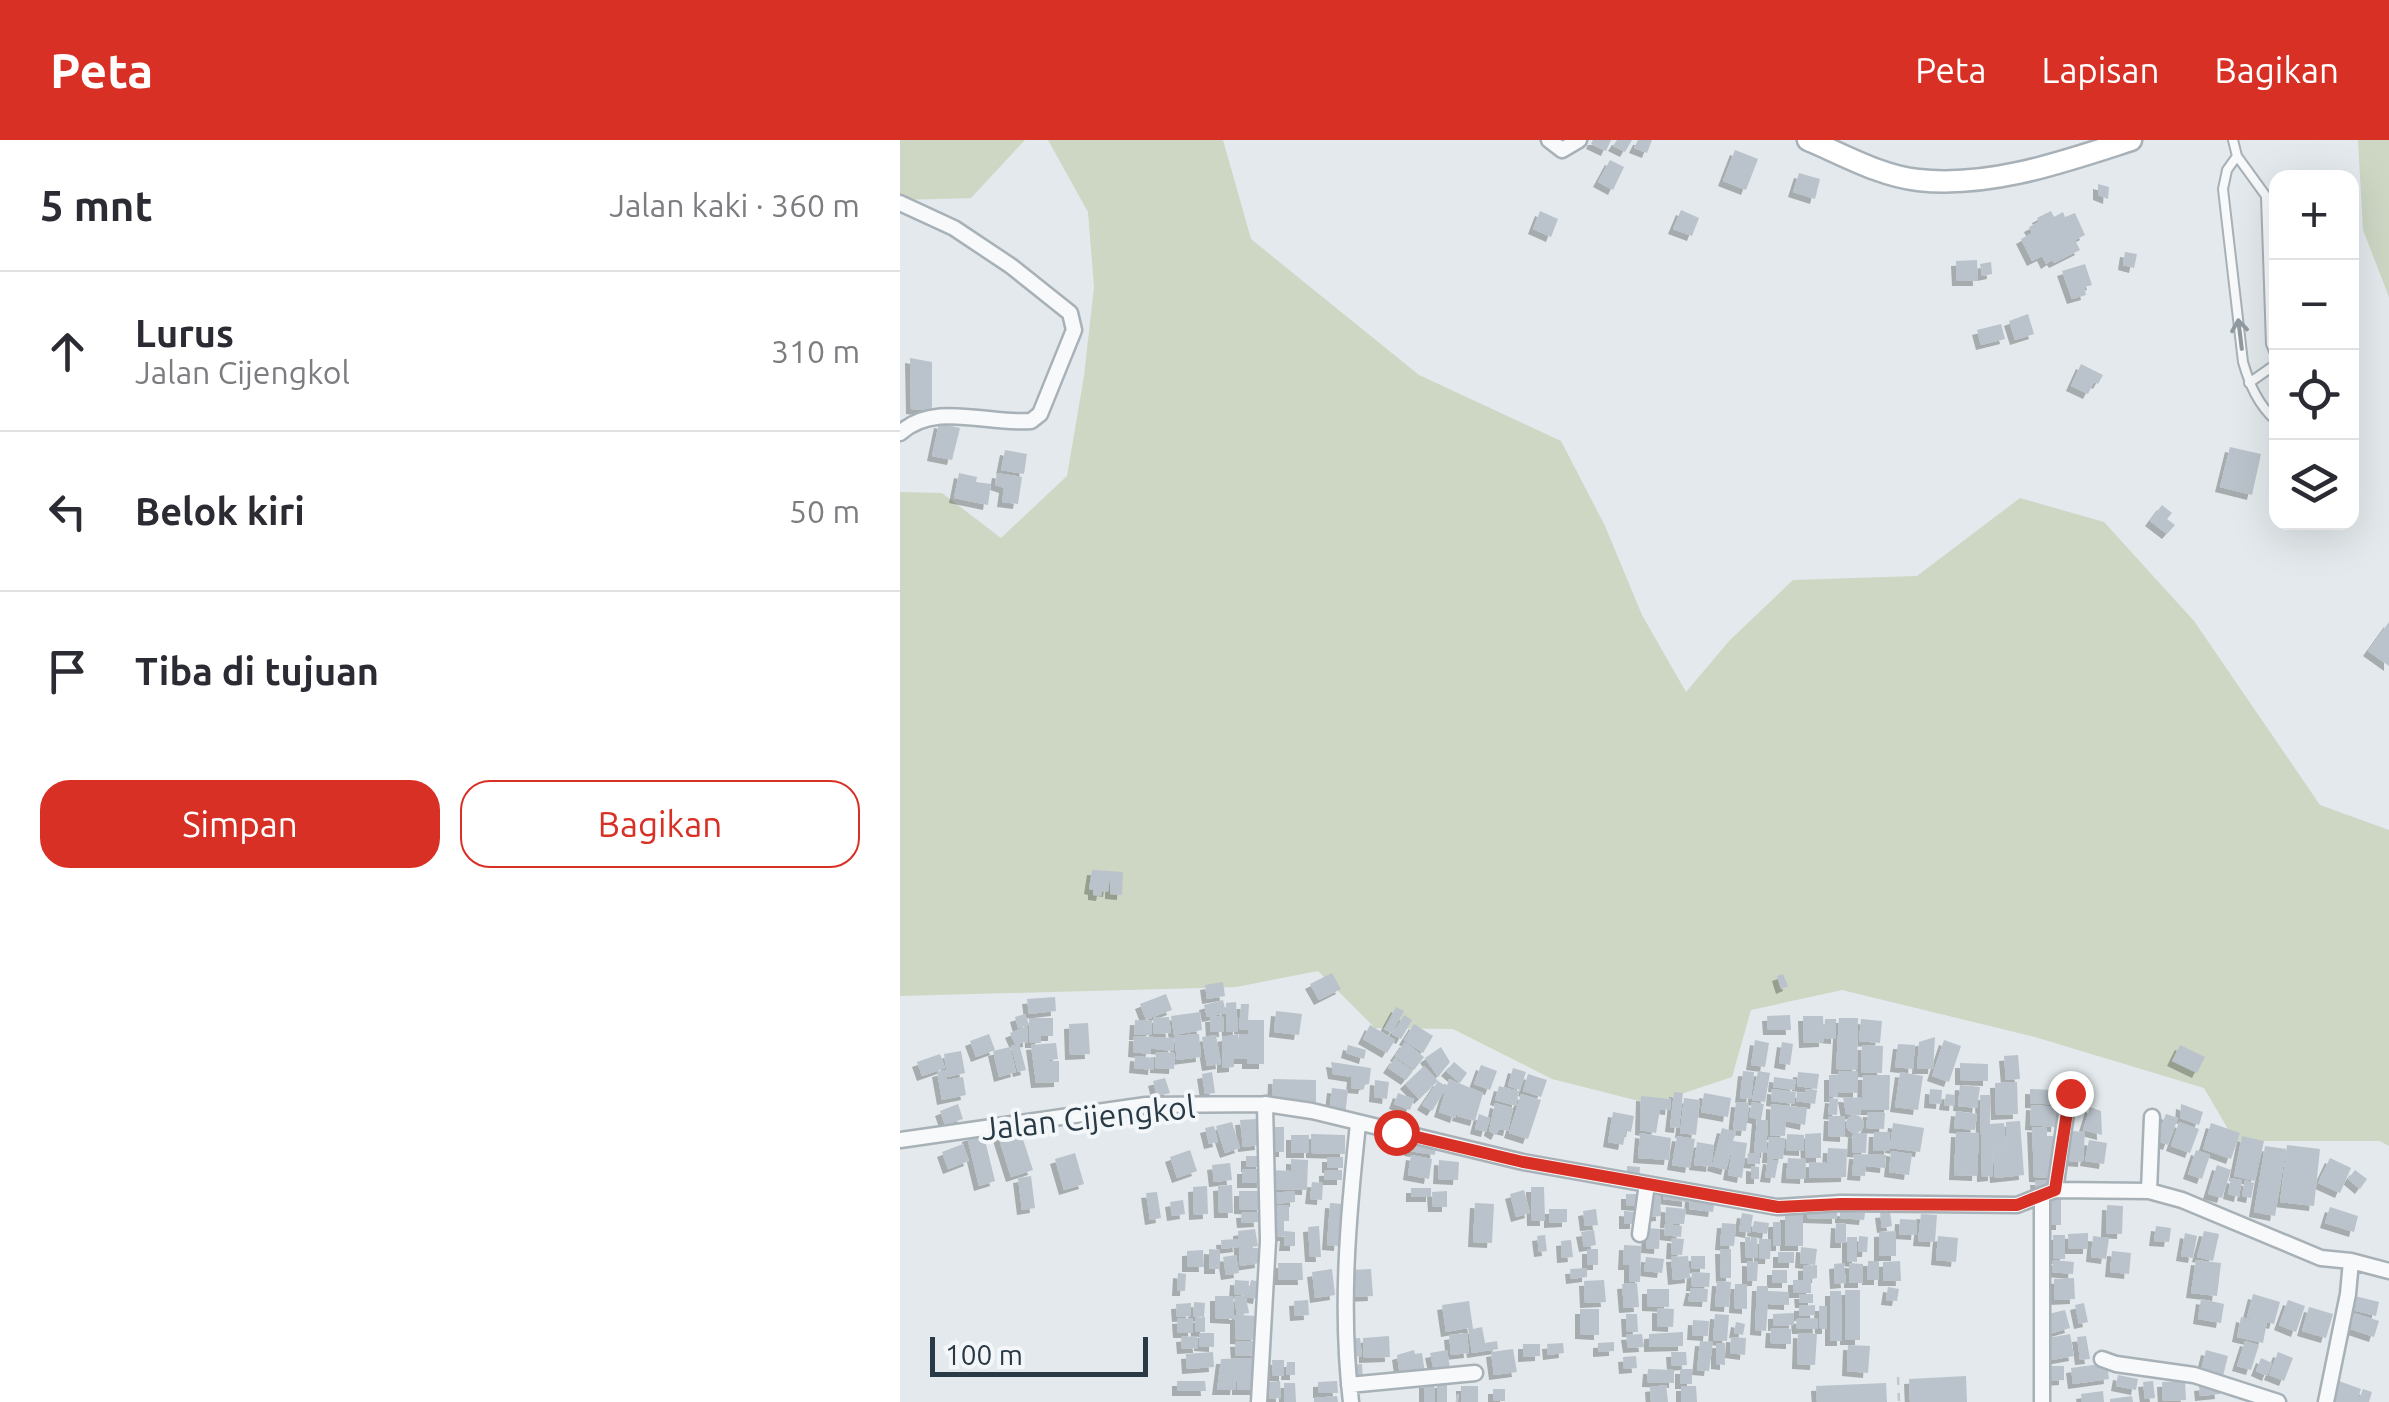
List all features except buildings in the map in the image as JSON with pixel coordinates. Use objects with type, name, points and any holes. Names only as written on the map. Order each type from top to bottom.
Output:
[{"type":"main road","points":[[1808,140],[1887,173],[1917,180],[1988,179],[2131,140]]},
{"type":"street","points":[[1549,140],[1562,150],[1579,140]]},
{"type":"street","points":[[900,204],[954,228],[1011,266],[1070,313],[1074,330],[1040,414],[1031,421],[935,415],[900,433]]},
{"type":"street","points":[[2042,1402],[2048,1193],[2070,1093]]},
{"type":"street","points":[[1258,1402],[1268,1241],[1266,1104]]},
{"type":"street","name":"Jalan Cijengkol","points":[[900,1140],[1146,1105],[1266,1104],[1312,1111],[1523,1162],[1778,1207],[2017,1205],[2048,1193],[2149,1191],[2182,1200],[2322,1258],[2389,1271]]},
{"type":"street","points":[[2149,1191],[2152,1118]]},
{"type":"street","points":[[1352,1402],[1345,1334],[1346,1240],[1358,1124]]},
{"type":"street","points":[[1640,1234],[1648,1184]]},
{"type":"street","points":[[2326,1402],[2351,1261]]},
{"type":"street","points":[[2102,1358],[2116,1364],[2194,1376],[2278,1402]]},
{"type":"street","points":[[1349,1385],[1475,1373]]},
{"type":"lane","points":[[2234,140],[2238,156],[2266,196],[2274,350]]},
{"type":"lane","points":[[2238,156],[2227,170],[2223,188],[2244,362],[2249,383],[2269,414]]},
{"type":"lane","points":[[2249,383],[2269,369]]},
{"type":"path","points":[[1898,1376],[1899,1402]]},
{"type":"green space","points":[[900,140],[1025,140],[971,198],[900,200]]},
{"type":"green space","points":[[1048,140],[1223,140],[1251,239],[1419,375],[1561,441],[1605,526],[1642,615],[1686,692],[1730,640],[1793,580],[1917,576],[2020,498],[2104,522],[2194,621],[2320,805],[2389,830],[2389,1146],[2380,1141],[2235,1141],[2204,1088],[2035,1037],[1842,990],[1751,1010],[1732,1077],[1651,1104],[1552,1079],[1453,1029],[1375,1028],[1318,971],[1236,987],[900,996],[900,492],[942,493],[1001,538],[1067,476],[1094,287],[1088,212]]},
{"type":"green space","points":[[2358,140],[2389,140],[2389,297],[2363,230]]},
{"type":"route","points":[[1396,1132],[1523,1162],[1778,1207],[2017,1205],[2055,1190],[2070,1093]]}]
